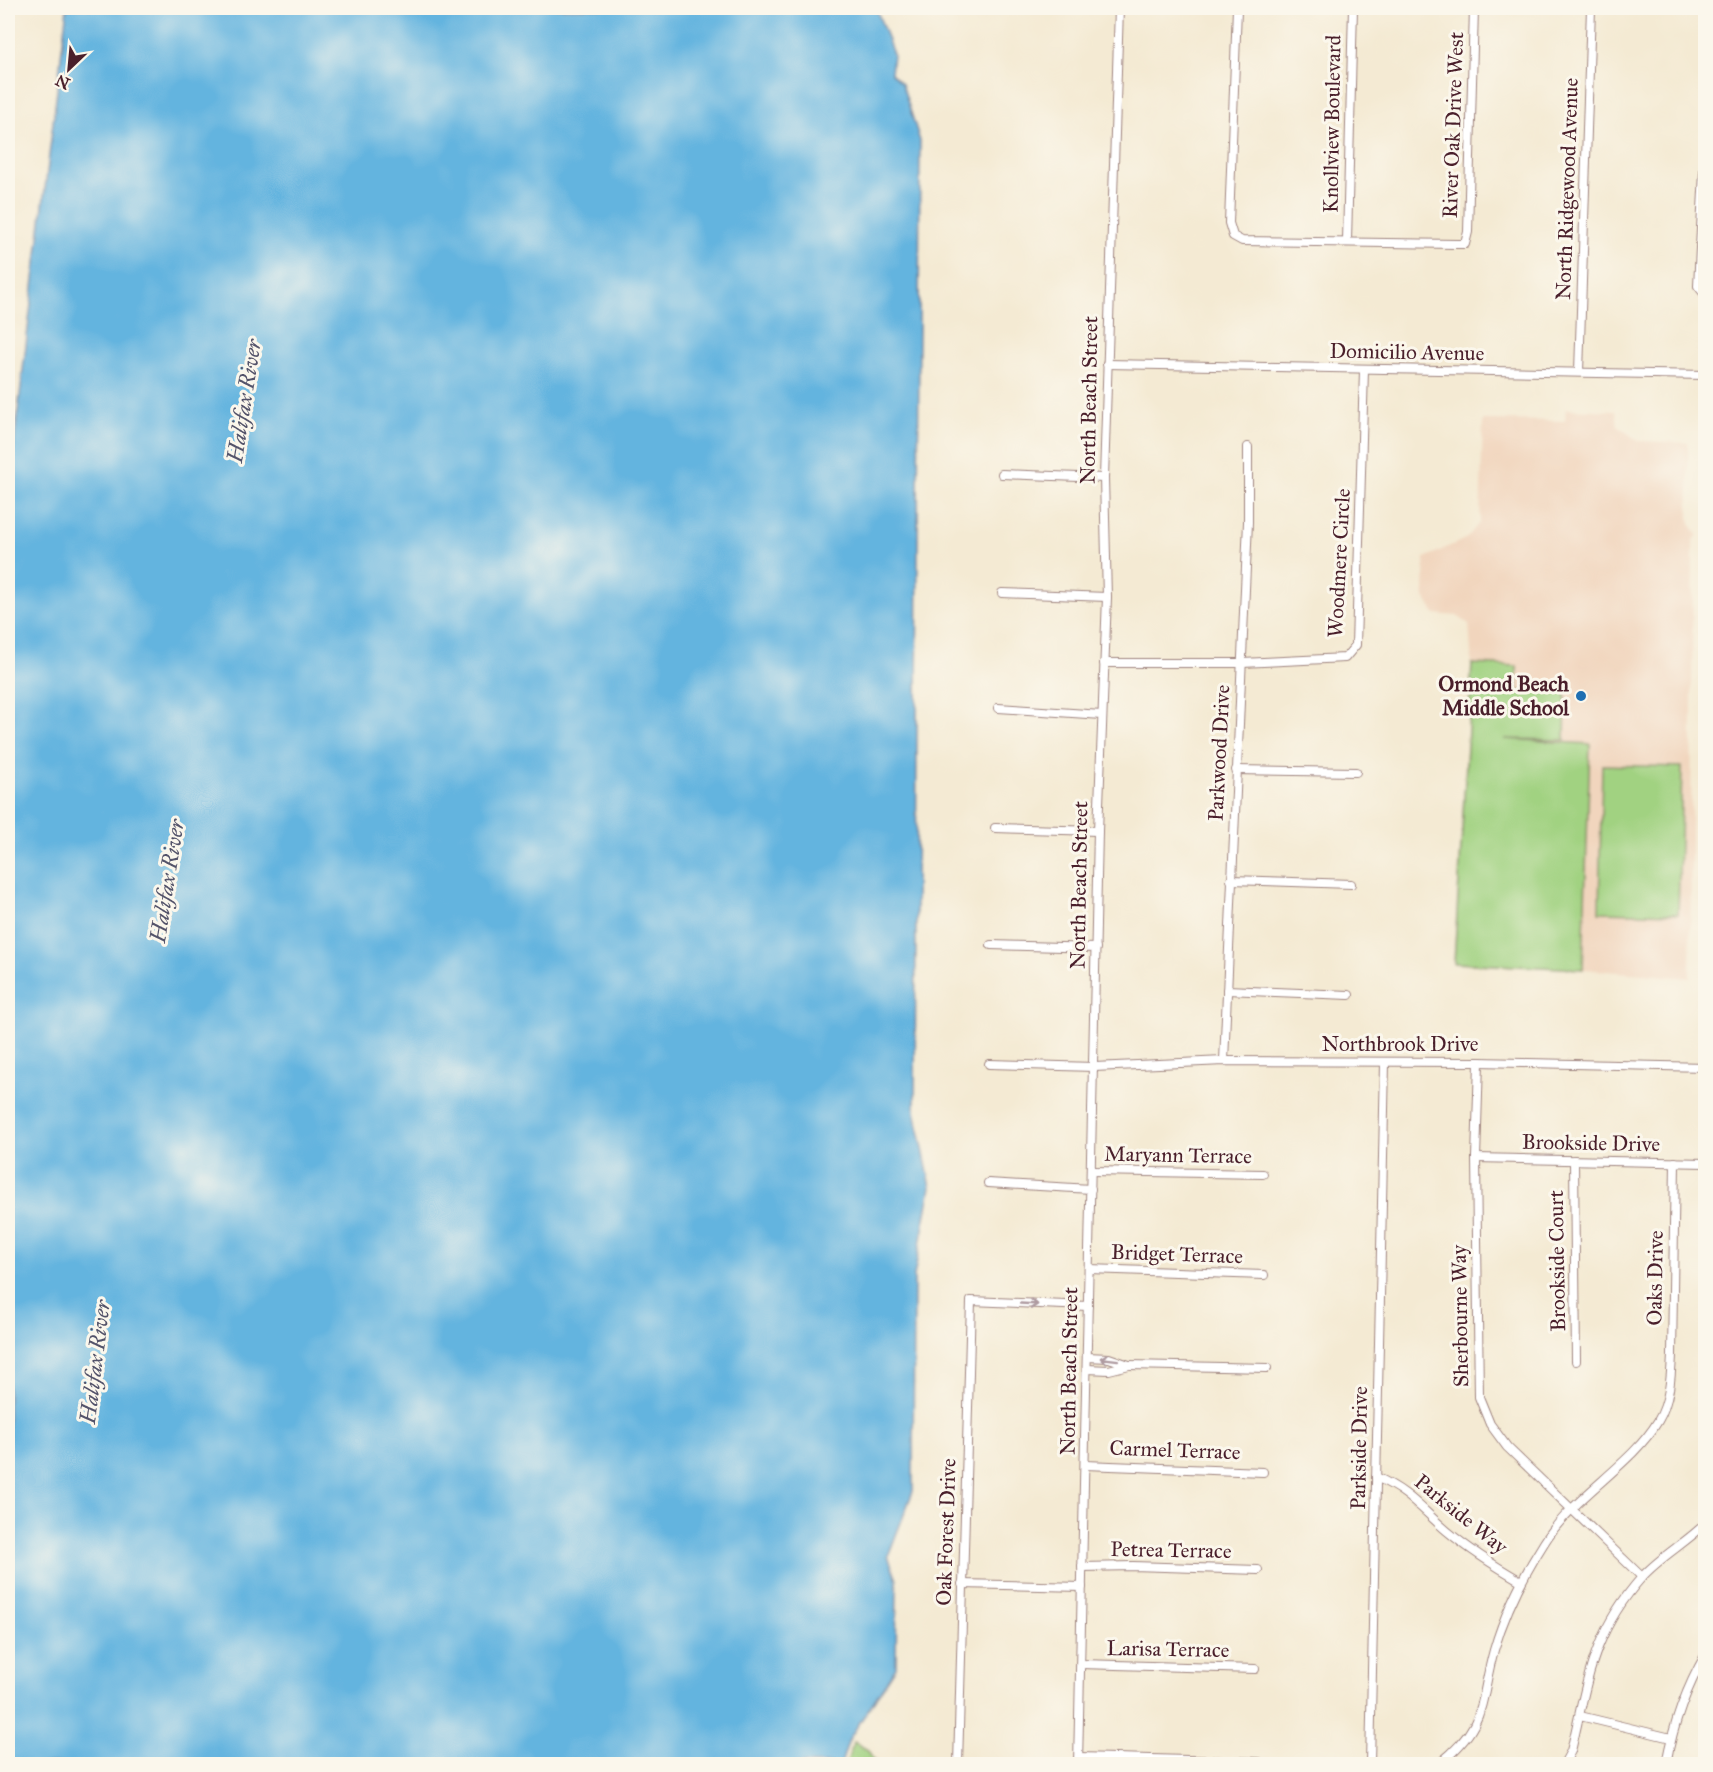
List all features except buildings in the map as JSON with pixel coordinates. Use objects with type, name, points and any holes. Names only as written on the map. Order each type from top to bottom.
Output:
[{"type":"street","name":"North Beach Street","points":[[1078,1761],[1095,948],[1107,597],[1104,478],[1119,8]]},
{"type":"street","points":[[1237,8],[1229,223],[1233,236],[1242,241],[1347,241]]},
{"type":"street","name":"Knollview Boulevard","points":[[1347,241],[1353,8]]},
{"type":"street","name":"River Oak Drive West","points":[[1347,241],[1465,244],[1468,232],[1474,8]]},
{"type":"street","name":"North Ridgewood Avenue","points":[[1580,372],[1591,8]]},
{"type":"street","points":[[1705,296],[1698,286],[1706,134]]},
{"type":"street","name":"Domicilio Avenue","points":[[1107,364],[1706,375]]},
{"type":"street","name":"Woodmere Circle","points":[[1104,663],[1341,660],[1356,645],[1364,370]]},
{"type":"street","name":"Parkwood Drive","points":[[1224,1061],[1248,522],[1248,447]]},
{"type":"street","points":[[1002,474],[1104,478]]},
{"type":"street","points":[[1002,593],[1107,597]]},
{"type":"street","points":[[998,708],[1102,715]]},
{"type":"street","points":[[1236,770],[1356,772]]},
{"type":"street","points":[[994,828],[1098,831]]},
{"type":"street","points":[[1231,880],[1351,884]]},
{"type":"street","points":[[991,945],[1095,948]]},
{"type":"street","points":[[1227,990],[1349,995]]},
{"type":"street","name":"Northbrook Drive","points":[[989,1064],[1094,1067],[1224,1061],[1479,1062],[1706,1067]]},
{"type":"street","name":"Sherbourne Way","points":[[1479,1062],[1476,1158],[1479,1397],[1490,1424],[1507,1447],[1642,1577]]},
{"type":"street","name":"Parkside Drive","points":[[1370,1764],[1385,1063]]},
{"type":"street","name":"Brookside Drive","points":[[1476,1158],[1706,1163]]},
{"type":"street","name":"Brookside Court","points":[[1574,1160],[1576,1361]]},
{"type":"street","name":"Oaks Drive","points":[[1439,1764],[1466,1740],[1481,1714],[1494,1650],[1521,1581],[1545,1540],[1571,1510],[1645,1439],[1659,1420],[1668,1394],[1672,1355],[1675,1162]]},
{"type":"street","name":"Maryann Terrace","points":[[1092,1171],[1263,1174]]},
{"type":"street","points":[[988,1183],[1091,1189]]},
{"type":"street","name":"Bridget Terrace","points":[[1089,1269],[1264,1275]]},
{"type":"street","name":"Oak Forest Drive","points":[[958,1764],[971,1301],[1088,1306]]},
{"type":"street","points":[[1087,1357],[1109,1358],[1129,1365]]},
{"type":"street","points":[[1087,1369],[1109,1370],[1129,1365],[1267,1368]]},
{"type":"street","name":"Carmel Terrace","points":[[1085,1465],[1263,1472]]},
{"type":"street","name":"Parkside Way","points":[[1376,1477],[1400,1487],[1446,1530],[1484,1559],[1521,1581]]},
{"type":"street","points":[[1564,1764],[1571,1750],[1580,1716],[1592,1658],[1614,1614],[1642,1577],[1665,1555],[1706,1523]]},
{"type":"street","name":"Petrea Terrace","points":[[1082,1567],[1133,1566],[1258,1570]]},
{"type":"street","points":[[962,1584],[1082,1587]]},
{"type":"street","points":[[1666,1764],[1671,1738],[1692,1677],[1706,1653]]},
{"type":"street","name":"Larisa Terrace","points":[[1081,1664],[1255,1669]]},
{"type":"street","points":[[1580,1716],[1671,1738]]},
{"type":"street","points":[[1078,1761],[1259,1762]]},
{"type":"shaded area","name":"Ormond Beach Middle School","points":[[1566,409],[1616,411],[1618,426],[1638,441],[1688,443],[1689,518],[1690,524],[1698,535],[1693,540],[1690,978],[1583,969],[1454,963],[1470,737],[1472,664],[1469,624],[1457,616],[1435,614],[1424,596],[1425,558],[1467,538],[1480,522],[1483,420],[1565,421]]},
{"type":"green space","points":[[1472,664],[1517,666],[1517,691],[1566,692],[1565,740],[1505,739],[1590,744],[1583,969],[1454,963]]},
{"type":"green space","points":[[1602,765],[1682,767],[1678,914],[1599,912]]},
{"type":"green space","points":[[854,1742],[868,1750],[875,1764],[846,1764]]},
{"type":"water","name":"Halifax River","points":[[67,8],[876,8],[893,54],[891,73],[902,84],[920,141],[915,1111],[931,1187],[914,1276],[913,1491],[888,1556],[897,1580],[896,1667],[849,1739],[841,1764],[8,1764],[8,493]]},
{"type":"place","name":"Ormond Beach Middle School","points":[[1581,696]]}]
